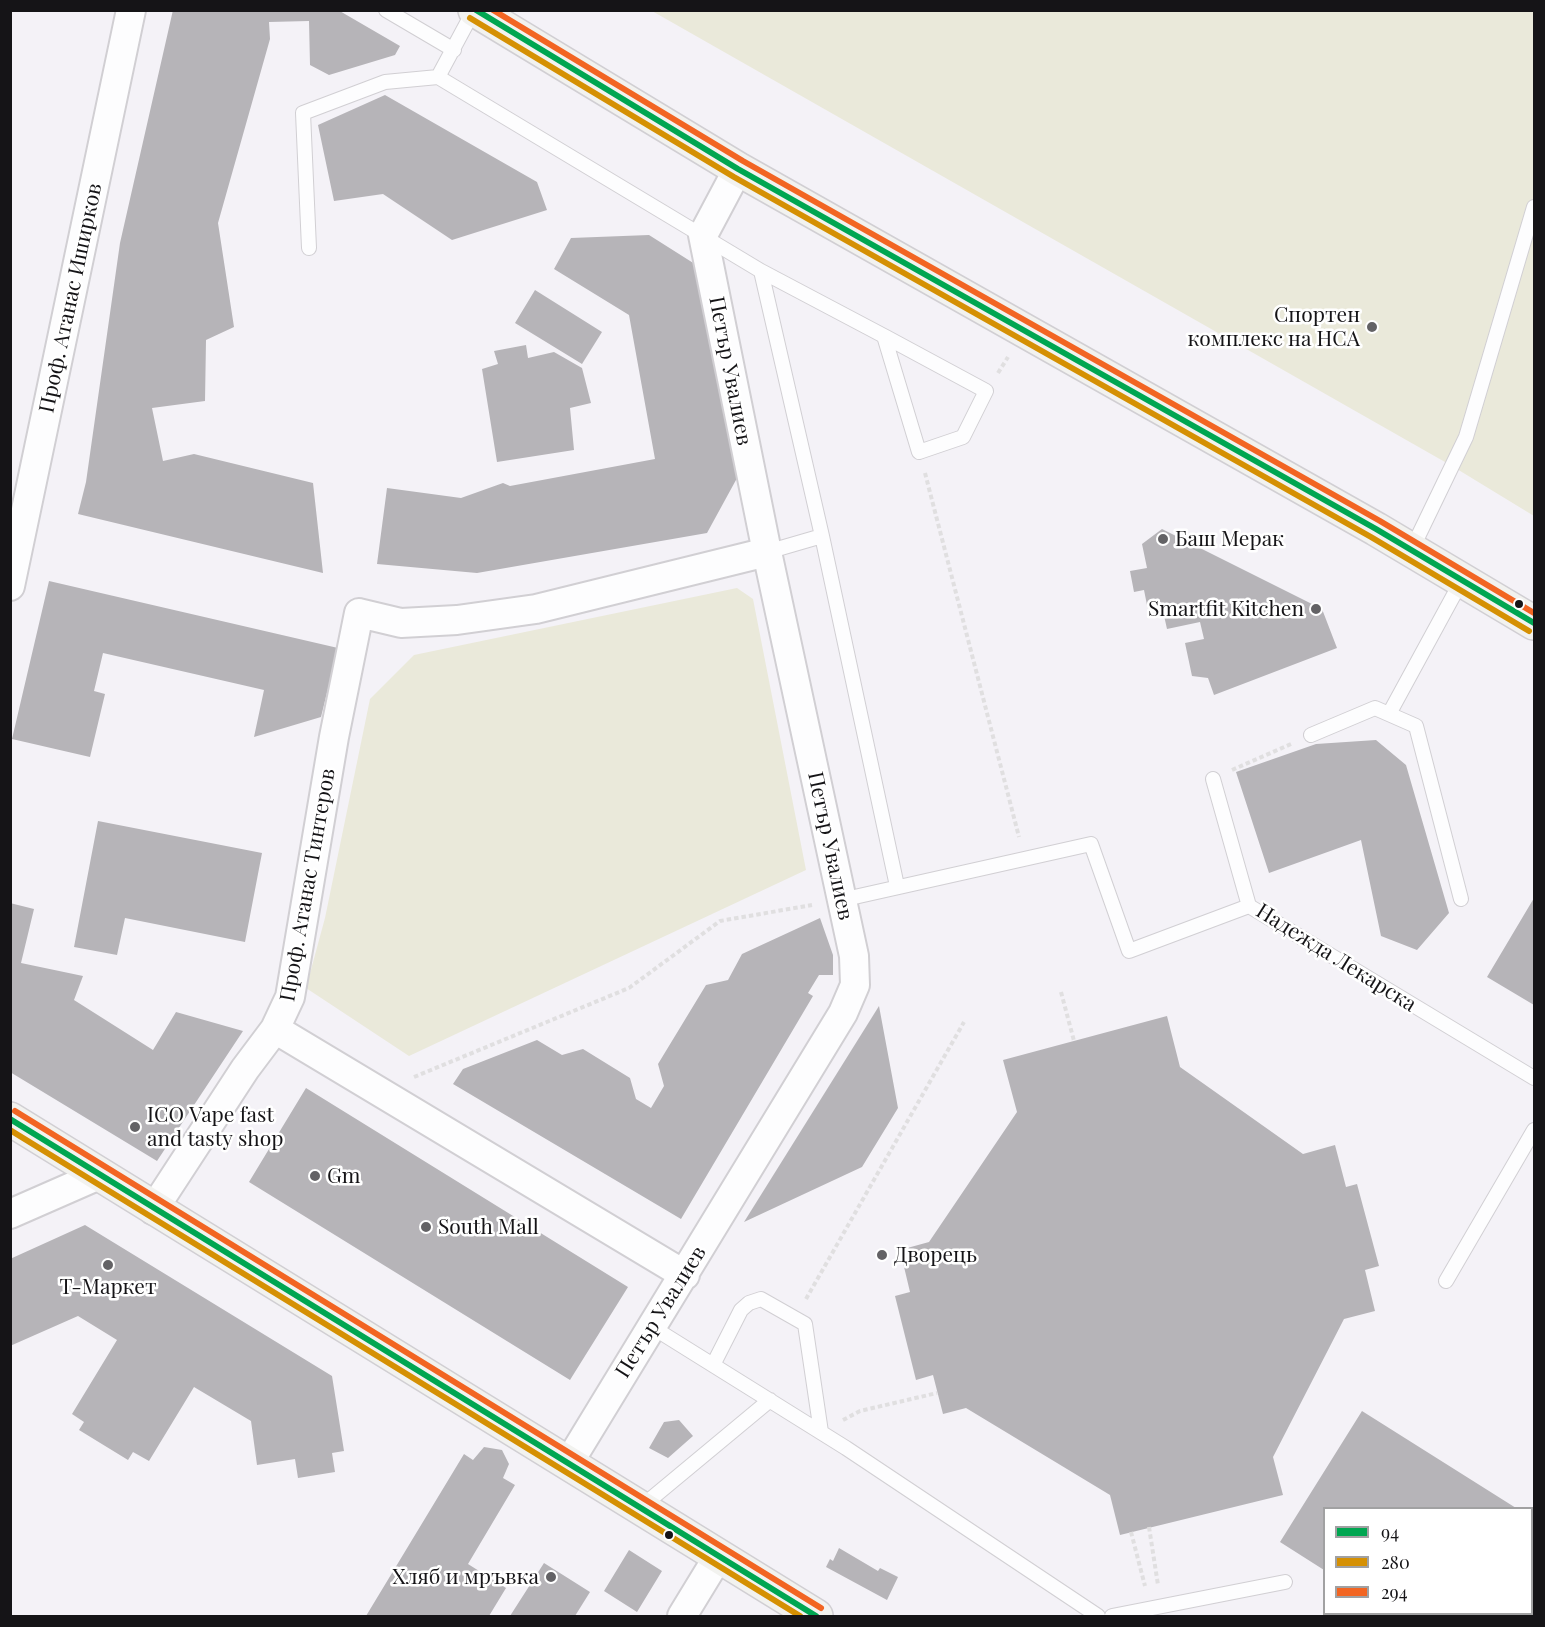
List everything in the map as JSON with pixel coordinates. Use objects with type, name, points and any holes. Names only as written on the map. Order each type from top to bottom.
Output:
[{"type":"street","name":"Проф. Атанас Иширков","points":[[10,586],[131,10]]},
{"type":"street","points":[[474,10],[738,169],[1534,623]]},
{"type":"street","points":[[703,235],[738,169]]},
{"type":"street","name":"Петър Увалиев","points":[[568,1464],[843,1013],[855,985],[855,956],[767,552],[703,235]]},
{"type":"street","name":"Проф. Атанас Тинтеров","points":[[153,1210],[245,1069],[275,1029],[290,996],[334,736],[359,613],[401,623],[457,620],[536,609],[767,552]]},
{"type":"street","points":[[275,1029],[684,1275]]},
{"type":"street","points":[[10,1119],[153,1210],[816,1617]]},
{"type":"street","points":[[10,1214],[99,1175]]},
{"type":"street","points":[[682,1617],[718,1557]]},
{"type":"lane","points":[[386,10],[454,50]]},
{"type":"lane","points":[[438,77],[474,10]]},
{"type":"lane","points":[[309,248],[303,113],[385,82],[438,77],[761,271],[884,336],[986,391],[963,436],[919,452],[884,336]]},
{"type":"lane","points":[[1411,551],[1466,437],[1534,207]]},
{"type":"lane","points":[[761,271],[822,536],[897,886]]},
{"type":"lane","points":[[767,552],[822,536]]},
{"type":"lane","points":[[1389,714],[1462,580]]},
{"type":"lane","points":[[1311,735],[1375,708],[1416,726],[1461,898]]},
{"type":"lane","name":"Надежда Лекарска","points":[[1213,779],[1249,906],[1534,1078]]},
{"type":"lane","points":[[841,900],[1091,844],[1130,951],[1249,906]]},
{"type":"lane","points":[[1446,1281],[1534,1130]]},
{"type":"lane","points":[[713,1365],[741,1310],[749,1302],[761,1299],[805,1324],[821,1432]]},
{"type":"lane","points":[[652,1327],[821,1432],[1098,1617]]},
{"type":"lane","points":[[640,1508],[770,1400]]},
{"type":"lane","points":[[1112,1617],[1285,1582]]},
{"type":"path","points":[[986,391],[1025,331]]},
{"type":"path","points":[[919,452],[1025,858]]},
{"type":"path","points":[[1213,779],[1311,735]]},
{"type":"path","points":[[377,1092],[629,988],[720,921],[841,900]]},
{"type":"path","points":[[1061,992],[1074,1041]]},
{"type":"path","points":[[795,1318],[964,1022]]},
{"type":"path","points":[[860,1411],[938,1393]]},
{"type":"path","points":[[1149,1527],[1162,1606]]},
{"type":"path","points":[[1131,1532],[1146,1589]]},
{"type":"shaded area","name":"Спортен комплекс на НСА","points":[[652,11],[1534,11],[1534,516],[1452,466]]},
{"type":"shaded area","points":[[737,588],[753,599],[806,870],[409,1056],[306,988],[325,918],[370,699],[414,655]]},
{"type":"building","points":[[173,10],[338,10],[400,46],[395,55],[329,75],[310,65],[309,21],[269,22],[270,39],[218,223],[234,327],[206,340],[205,401],[152,408],[163,461],[194,454],[313,483],[323,573],[78,514],[86,482],[120,243]]},
{"type":"building","points":[[385,95],[537,182],[547,210],[452,240],[383,194],[334,201],[318,125]]},
{"type":"building","points":[[649,235],[698,266],[742,469],[707,533],[477,573],[377,564],[387,488],[461,498],[503,483],[510,486],[655,459],[629,315],[554,269],[571,238]]},
{"type":"building","points":[[535,290],[602,332],[582,364],[515,323]]},
{"type":"building","points":[[526,345],[528,358],[554,352],[582,368],[591,403],[570,408],[574,450],[497,462],[482,369],[498,364],[494,351]]},
{"type":"building","points":[[1162,529],[1322,609],[1337,648],[1214,695],[1208,678],[1192,676],[1185,643],[1204,639],[1200,622],[1167,629],[1161,602],[1147,605],[1144,590],[1134,592],[1130,571],[1147,568],[1142,544]]},
{"type":"building","points":[[49,581],[338,648],[321,717],[254,737],[264,690],[103,653],[94,691],[105,694],[90,757],[12,739]]},
{"type":"building","points":[[1376,740],[1406,765],[1449,913],[1417,950],[1381,936],[1361,840],[1269,873],[1236,772],[1316,744]]},
{"type":"building","points":[[98,821],[262,853],[245,942],[125,918],[117,955],[74,947]]},
{"type":"building","points":[[1534,898],[1534,1005],[1487,977]]},
{"type":"building","points":[[10,903],[34,909],[21,963],[83,976],[74,1000],[153,1050],[176,1012],[243,1031],[157,1161],[10,1072]]},
{"type":"building","points":[[820,918],[833,955],[833,975],[819,975],[808,993],[813,996],[681,1219],[453,1084],[463,1069],[537,1040],[562,1055],[583,1049],[630,1078],[636,1099],[651,1108],[664,1086],[658,1064],[706,985],[728,980],[742,954]]},
{"type":"building","points":[[879,1006],[898,1108],[862,1167],[744,1222]]},
{"type":"building","points":[[1167,1016],[1180,1067],[1303,1154],[1335,1145],[1346,1187],[1357,1184],[1379,1266],[1365,1270],[1375,1311],[1344,1319],[1273,1457],[1283,1495],[1120,1535],[1110,1495],[966,1408],[943,1414],[933,1375],[916,1380],[895,1296],[910,1292],[900,1250],[929,1242],[1017,1112],[1003,1060]]},
{"type":"building","name":"South Mall","points":[[306,1088],[628,1287],[570,1380],[249,1182]]},
{"type":"building","points":[[85,1225],[332,1376],[344,1451],[332,1453],[335,1472],[298,1478],[295,1459],[257,1465],[251,1421],[194,1387],[149,1461],[133,1452],[128,1460],[79,1430],[84,1422],[72,1414],[117,1340],[78,1316],[10,1346],[10,1259]]},
{"type":"building","points":[[1362,1411],[1514,1507],[1323,1507],[1323,1569],[1280,1542]]},
{"type":"building","points":[[679,1420],[693,1436],[668,1458],[649,1448],[664,1422]]},
{"type":"building","points":[[484,1447],[502,1450],[509,1464],[503,1478],[515,1485],[468,1564],[506,1588],[489,1616],[366,1616],[464,1454],[473,1460]]},
{"type":"building","points":[[1533,1519],[1534,1520],[1533,1610]]},
{"type":"building","points":[[839,1548],[878,1571],[880,1568],[898,1577],[887,1600],[826,1567],[830,1559],[833,1561]]},
{"type":"building","points":[[629,1550],[662,1571],[637,1612],[604,1591]]},
{"type":"building","name":"Хляб и мръвка","points":[[544,1563],[590,1592],[575,1616],[510,1616]]},
{"type":"building","points":[[1396,1615],[1530,1615],[1530,1616]]},
{"type":"transit line","name":"94","points":[[476,10],[738,169],[1376,529],[1534,623]]},
{"type":"transit line","name":"294","points":[[493,10],[743,161],[1380,521],[1534,613]]},
{"type":"transit line","name":"280","points":[[470,18],[734,177],[1371,537],[1529,631]]},
{"type":"transit line","name":"294","points":[[15,1111],[821,1608]]},
{"type":"transit line","name":"94","points":[[10,1119],[816,1616]]},
{"type":"transit line","name":"280","points":[[10,1130],[800,1616]]},
{"type":"place","name":"Спортен комплекс на НСА","points":[[1372,327]]},
{"type":"place","name":"Баш Мерак","points":[[1163,539]]},
{"type":"place","name":"Smartfit Kitchen","points":[[1316,609]]},
{"type":"place","name":"ICO Vape fast and tasty shop","points":[[135,1127]]},
{"type":"place","name":"Gm","points":[[315,1176]]},
{"type":"place","name":"South Mall","points":[[426,1227]]},
{"type":"place","name":"Дворець","points":[[882,1255]]},
{"type":"place","name":"Т-Маркет","points":[[108,1265]]},
{"type":"place","name":"Хляб и мръвка","points":[[551,1577]]}]
